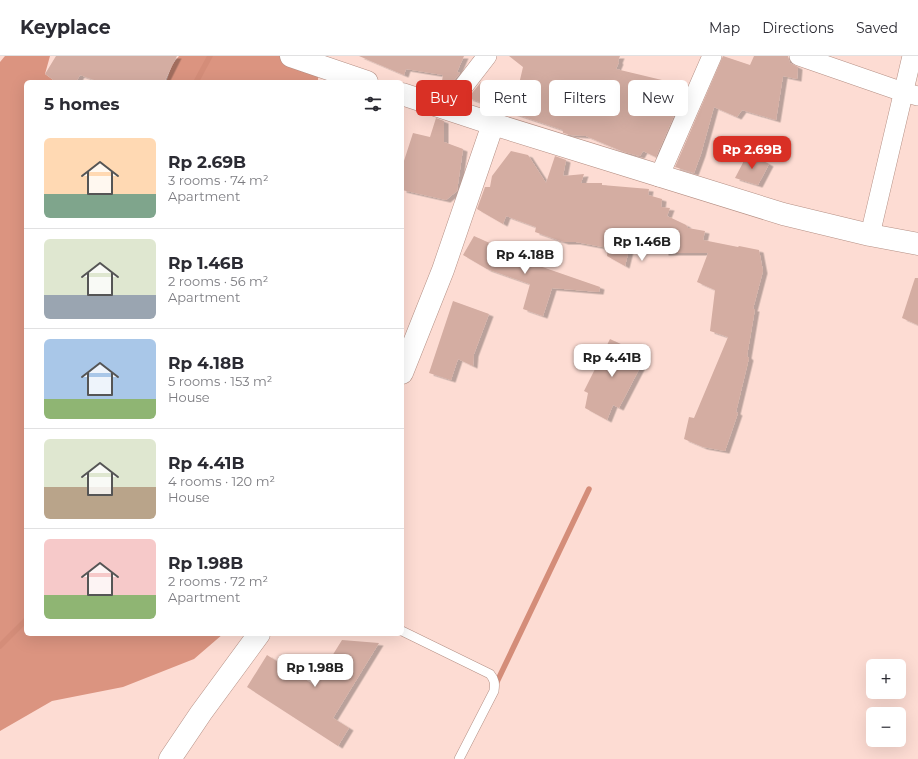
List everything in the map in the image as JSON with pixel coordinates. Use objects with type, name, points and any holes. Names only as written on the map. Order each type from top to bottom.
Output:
[{"type":"main road","points":[[291,56],[361,80]]},
{"type":"main road","points":[[404,95],[416,99]]},
{"type":"main road","points":[[468,116],[659,177],[783,214],[870,235],[918,244]]},
{"type":"main road","points":[[404,368],[443,270],[493,124]]},
{"type":"main road","points":[[170,759],[201,713],[258,636]]},
{"type":"street","points":[[468,80],[486,56]]},
{"type":"street","points":[[659,177],[712,56]]},
{"type":"street","points":[[799,56],[910,94]]},
{"type":"street","points":[[870,235],[910,94],[912,56]]},
{"type":"lane","points":[[404,632],[490,674],[494,679],[494,691],[459,759]]},
{"type":"shaded area","points":[[5,56],[50,56],[45,74],[53,80],[24,80],[24,636],[221,636],[194,659],[123,687],[52,701],[0,731],[0,62]]},
{"type":"shaded area","points":[[179,56],[290,56],[318,65],[318,80],[167,80],[172,65]]},
{"type":"building","points":[[56,56],[177,56],[165,80],[94,80],[80,75],[77,80],[53,80],[45,74]]},
{"type":"building","points":[[359,56],[464,56],[457,72],[460,73],[454,80],[442,80],[443,75],[406,69],[404,75]]},
{"type":"building","points":[[509,56],[620,56],[616,69],[662,80],[628,80],[628,116],[674,116],[656,157],[643,151],[640,156],[624,152],[586,136],[563,133],[563,130],[521,116],[541,116],[541,80],[520,80],[523,67]]},
{"type":"building","points":[[723,56],[750,65],[754,56],[788,56],[790,63],[798,67],[797,79],[783,76],[776,120],[742,110],[737,117],[714,107],[694,173],[675,167]]},
{"type":"building","points":[[480,83],[480,102],[472,99],[472,93]]},
{"type":"building","points":[[436,118],[444,121],[444,142],[463,149],[457,191],[446,200],[404,190],[404,161],[413,133],[430,137]]},
{"type":"building","points":[[511,151],[528,155],[546,183],[555,156],[566,160],[563,176],[584,174],[581,183],[602,183],[602,185],[649,189],[648,195],[662,199],[661,207],[670,208],[667,216],[686,225],[688,228],[705,231],[703,240],[759,250],[763,271],[753,309],[755,309],[747,356],[749,358],[736,412],[738,413],[725,451],[703,447],[684,439],[689,417],[694,418],[728,337],[710,331],[715,290],[697,282],[708,253],[664,253],[664,250],[631,242],[625,266],[607,256],[608,248],[576,242],[564,242],[535,232],[536,227],[506,216],[503,224],[477,209],[485,187],[490,187],[492,176]]},
{"type":"building","points":[[748,153],[769,164],[758,185],[735,178]]},
{"type":"building","points":[[474,236],[496,246],[495,248],[523,263],[525,261],[600,287],[599,292],[552,288],[543,316],[523,309],[530,284],[487,269],[463,255]]},
{"type":"building","points":[[915,278],[918,278],[918,325],[902,318]]},
{"type":"building","points":[[453,301],[489,314],[474,354],[473,366],[458,359],[451,380],[429,373]]},
{"type":"building","points":[[610,339],[646,356],[619,408],[613,405],[607,420],[585,408],[588,393],[584,391]]},
{"type":"building","points":[[342,640],[379,643],[333,718],[349,728],[338,746],[247,687],[267,655],[314,685]]},
{"type":"waterway","points":[[197,80],[210,56]]},
{"type":"waterway","points":[[495,686],[589,489]]},
{"type":"waterway","points":[[0,646],[24,622]]}]
